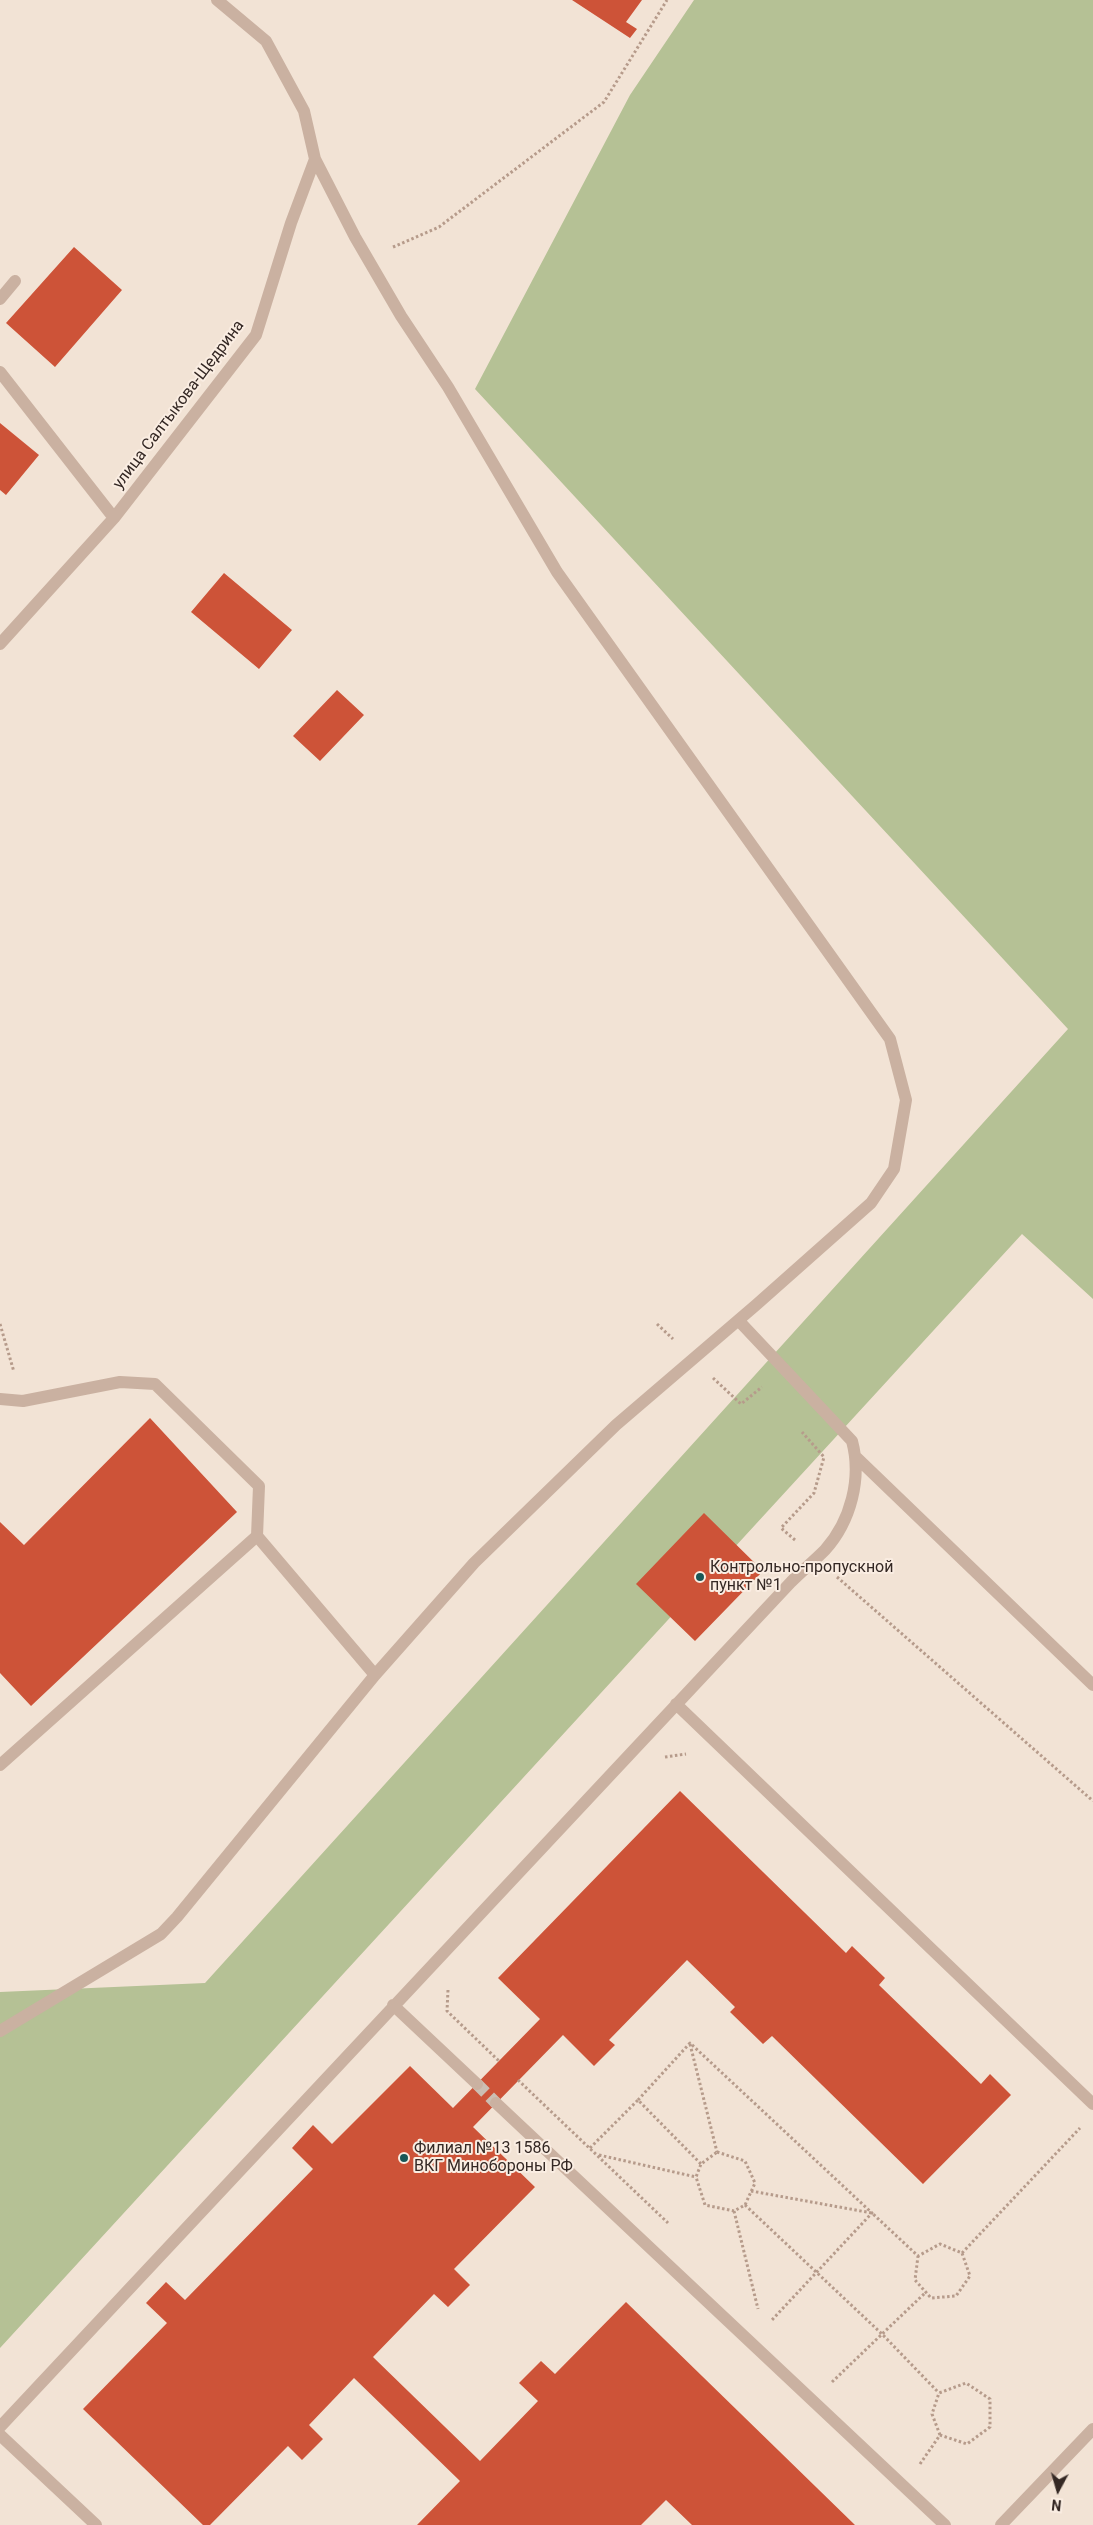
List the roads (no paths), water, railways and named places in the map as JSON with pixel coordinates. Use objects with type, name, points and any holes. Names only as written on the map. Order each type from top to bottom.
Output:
[{"type":"street","points":[[0,2031],[161,1934],[184,1910],[375,1675],[481,1556],[616,1425],[739,1321],[871,1203],[894,1169],[906,1100],[890,1040],[557,572],[448,387],[396,308],[355,237],[315,159],[304,111],[266,41],[217,0]]},
{"type":"street","name":"улица Салтыкова-Щедрина","points":[[0,644],[114,518],[256,335],[291,223],[315,159]]},
{"type":"street","points":[[0,299],[15,281]]},
{"type":"street","points":[[0,372],[114,518]]},
{"type":"street","points":[[0,2427],[393,2005],[838,1533],[854,1493],[856,1457],[852,1441],[739,1321]]},
{"type":"street","points":[[0,1399],[22,1401],[120,1382],[155,1384],[259,1486],[257,1536],[375,1675]]},
{"type":"street","points":[[856,1457],[1093,1685]]},
{"type":"street","points":[[0,1765],[257,1536]]},
{"type":"street","points":[[676,1704],[1093,2104]]},
{"type":"street","points":[[393,2005],[477,2084]]},
{"type":"street","points":[[496,2102],[945,2525]]},
{"type":"street","points":[[1001,2525],[1093,2429]]},
{"type":"street","points":[[0,2435],[96,2525]]},
{"type":"tunnel","points":[[477,2084],[496,2103]]},
{"type":"place","name":"Контрольно-пропускной пункт №1","points":[[700,1577]]},
{"type":"place","name":"Филиал №13 1586 ВКГ Минобороны РФ","points":[[404,2158]]}]
